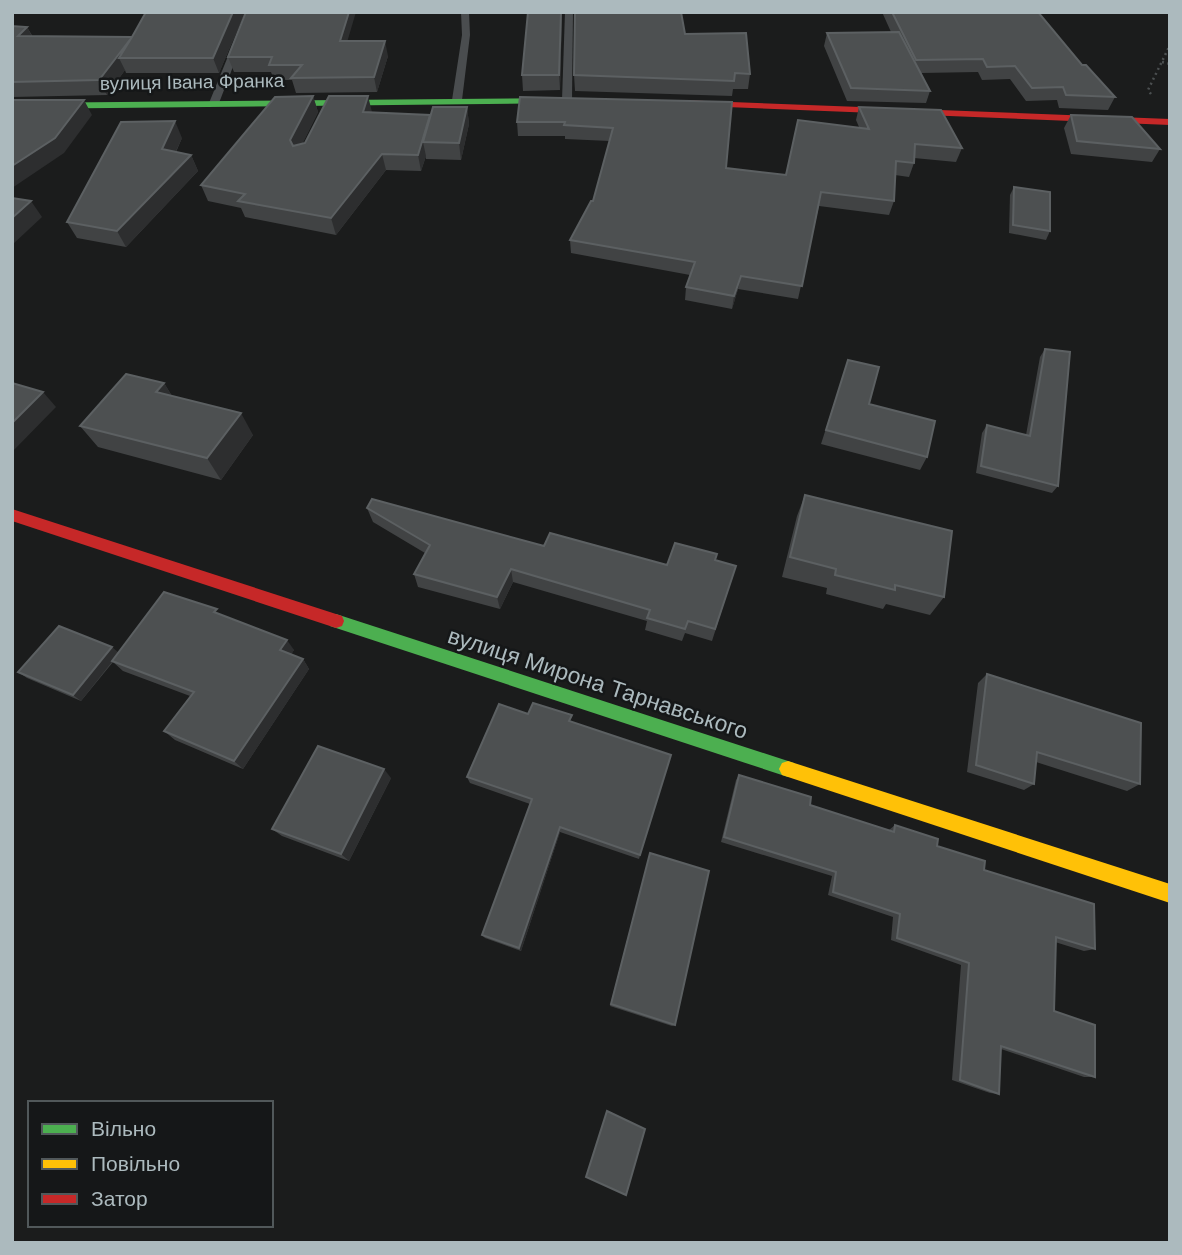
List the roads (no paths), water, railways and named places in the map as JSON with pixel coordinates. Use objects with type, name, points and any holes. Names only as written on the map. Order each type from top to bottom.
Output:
[{"type":"main road","name":"вулиця Івана Франка","points":[[12,106],[214,103],[327,107],[457,100],[592,101]]},
{"type":"main road","points":[[665,103],[1170,122]]},
{"type":"main road","name":"вулиця Мирона Тарнавського","points":[[12,515],[1170,894]]},
{"type":"lane","points":[[214,103],[250,12]]},
{"type":"lane","points":[[457,100],[466,35],[465,12]]},
{"type":"lane","points":[[567,100],[569,12]]}]
